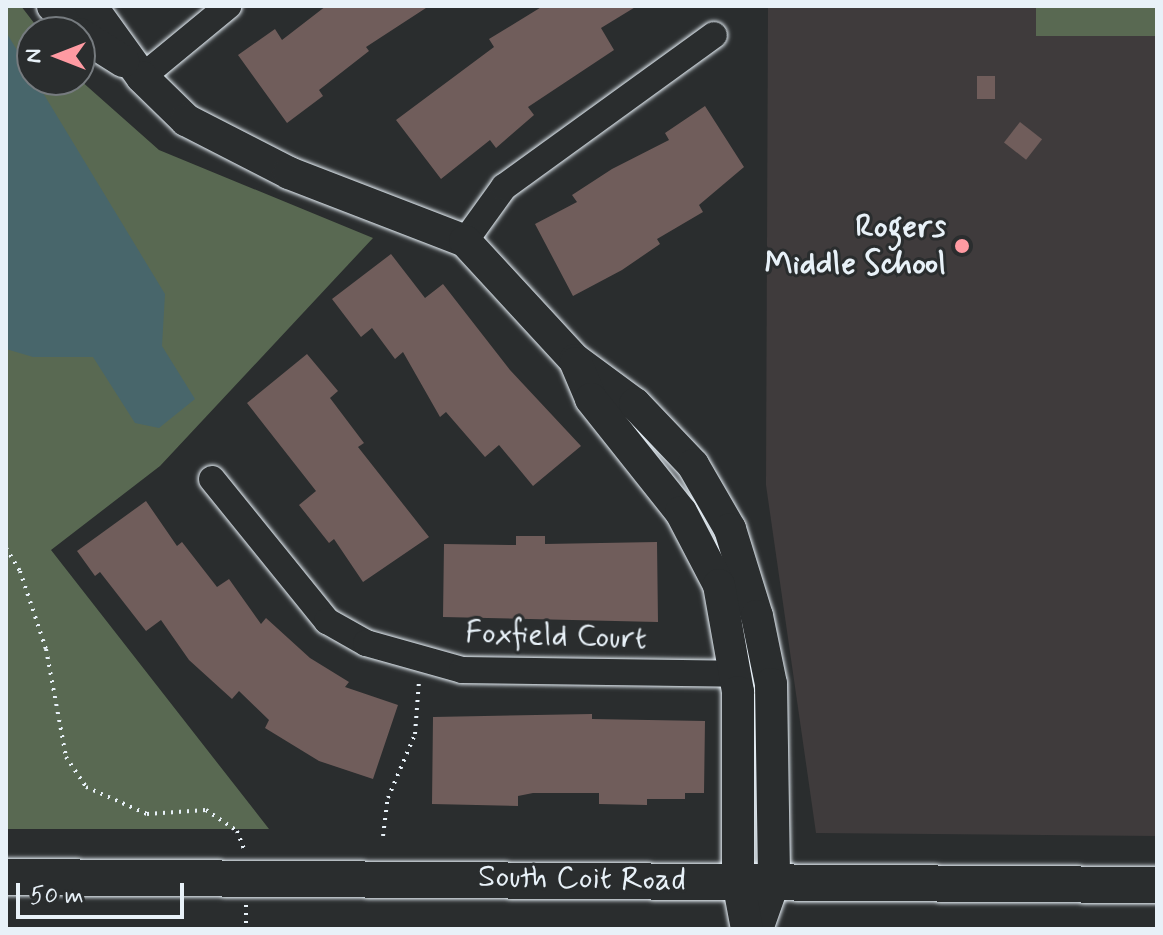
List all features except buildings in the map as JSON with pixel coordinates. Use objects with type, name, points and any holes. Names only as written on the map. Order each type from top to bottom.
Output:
[{"type":"main road","name":"South Coit Road","points":[[6,877],[1157,885]]},
{"type":"street","points":[[91,6],[140,75]]},
{"type":"street","points":[[140,75],[228,6]]},
{"type":"street","points":[[465,241],[504,187],[714,35]]},
{"type":"street","points":[[96,45],[140,75],[186,120],[289,173],[465,241],[575,360],[635,404],[693,465],[730,529],[769,672],[774,881],[757,929]]},
{"type":"street","points":[[575,360],[591,399],[681,512],[719,585],[736,674],[738,881],[747,929]]},
{"type":"street","name":"Foxfield Court","points":[[212,479],[327,621],[366,643],[462,670],[736,674]]},
{"type":"street","points":[[736,674],[769,672]]},
{"type":"path","points":[[6,548],[20,571],[46,649],[66,757],[86,787],[147,814],[206,810],[237,831],[245,861]]},
{"type":"path","points":[[383,836],[388,798],[415,734],[419,660]]},
{"type":"shaded area","name":"Rogers Middle School","points":[[768,6],[1157,6],[1157,836],[816,833],[766,485]]},
{"type":"green space","points":[[6,6],[21,6],[29,16],[16,16],[16,96],[96,94],[159,150],[373,238],[160,466],[51,550],[269,829],[6,829]]},
{"type":"green space","points":[[1036,6],[1157,6],[1157,36],[1036,36]]},
{"type":"water","points":[[6,32],[16,48],[16,96],[45,96],[165,294],[162,346],[195,399],[159,428],[135,423],[93,357],[33,357],[6,349]]},
{"type":"place","name":"Rogers Middle School","points":[[962,246]]}]
